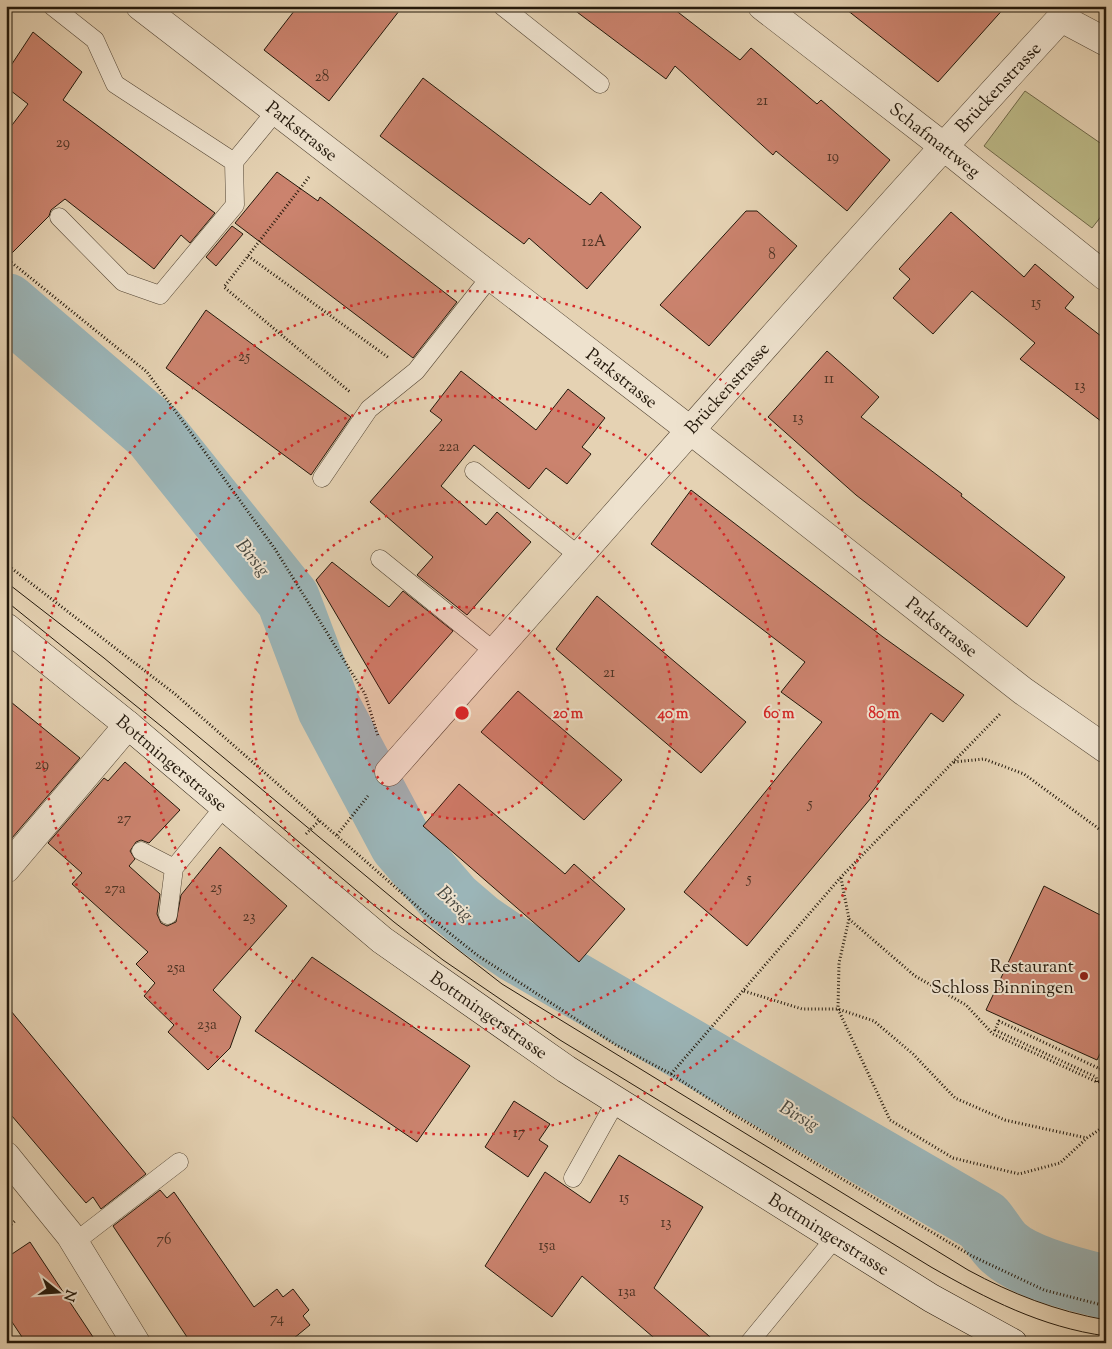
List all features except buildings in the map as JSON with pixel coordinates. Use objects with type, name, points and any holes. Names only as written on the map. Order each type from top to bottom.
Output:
[{"type":"street","name":"Parkstrasse","points":[[140,6],[690,430],[1023,691],[1106,749]]},
{"type":"street","name":"Schafmattweg","points":[[762,6],[943,146],[1106,277]]},
{"type":"street","name":"Brückenstrasse","points":[[389,772],[690,430],[1064,12]]},
{"type":"street","points":[[1064,12],[1106,42]]},
{"type":"street","name":"Bottmingerstrasse","points":[[6,627],[128,725],[382,940],[566,1070],[931,1298],[1013,1343]]},
{"type":"street","points":[[6,869],[128,725]]},
{"type":"street","points":[[6,1156],[75,1242],[136,1343]]},
{"type":"lane","points":[[52,6],[94,40],[114,84],[234,162]]},
{"type":"lane","points":[[502,6],[600,84]]},
{"type":"lane","points":[[59,217],[123,282],[160,295],[235,205],[234,162],[276,111]]},
{"type":"lane","points":[[322,478],[369,409],[412,375],[491,276]]},
{"type":"lane","points":[[474,471],[579,556]]},
{"type":"lane","points":[[380,559],[495,652]]},
{"type":"lane","points":[[168,915],[174,868],[224,807]]},
{"type":"lane","points":[[141,851],[174,868]]},
{"type":"lane","points":[[573,1178],[616,1101]]},
{"type":"lane","points":[[75,1242],[179,1162]]},
{"type":"lane","points":[[749,1343],[835,1238]]},
{"type":"path","points":[[328,152],[224,287],[369,409]]},
{"type":"path","points":[[248,256],[412,375]]},
{"type":"path","points":[[6,258],[147,372],[275,549],[365,694],[389,772]]},
{"type":"path","points":[[6,564],[175,694],[427,915],[477,956],[616,1045],[670,1074],[972,1256],[1044,1290],[1106,1306]]},
{"type":"path","points":[[670,1074],[703,1040],[841,878],[984,730]]},
{"type":"path","points":[[954,762],[984,759],[1024,774],[1106,834]]},
{"type":"path","points":[[337,835],[371,793]]},
{"type":"path","points":[[841,878],[849,919],[839,963],[838,1008],[890,1120],[953,1158],[1019,1174],[1060,1163],[1087,1138],[1106,1125]]},
{"type":"path","points":[[849,919],[915,976],[966,1005],[993,1034],[1097,1082],[1106,1080]]},
{"type":"path","points":[[744,991],[802,1009],[838,1008],[874,1021],[913,1054],[955,1098],[1006,1120],[1087,1138]]},
{"type":"path","points":[[1097,1082],[1096,1077],[995,1030],[999,1021],[1100,1069],[1106,1056]]},
{"type":"shaded area","points":[[1025,91],[1106,147],[1106,210],[1092,228],[984,146]]},
{"type":"waterway","name":"Birsig","points":[[6,305],[154,432],[288,599],[329,708],[401,843],[451,901],[479,925],[517,951],[983,1221],[1004,1248],[1025,1262],[1081,1281],[1106,1287]]},
{"type":"tram line","points":[[6,582],[104,658],[408,911],[502,984],[968,1270],[1001,1287],[1035,1301],[1070,1312],[1106,1320]]},
{"type":"tram line","points":[[6,601],[166,730],[394,922],[443,960],[560,1040],[952,1279],[994,1301],[1037,1319],[1082,1332],[1106,1336]]},
{"type":"place","name":"Restaurant Schloss Binningen","points":[[1084,976]]}]
